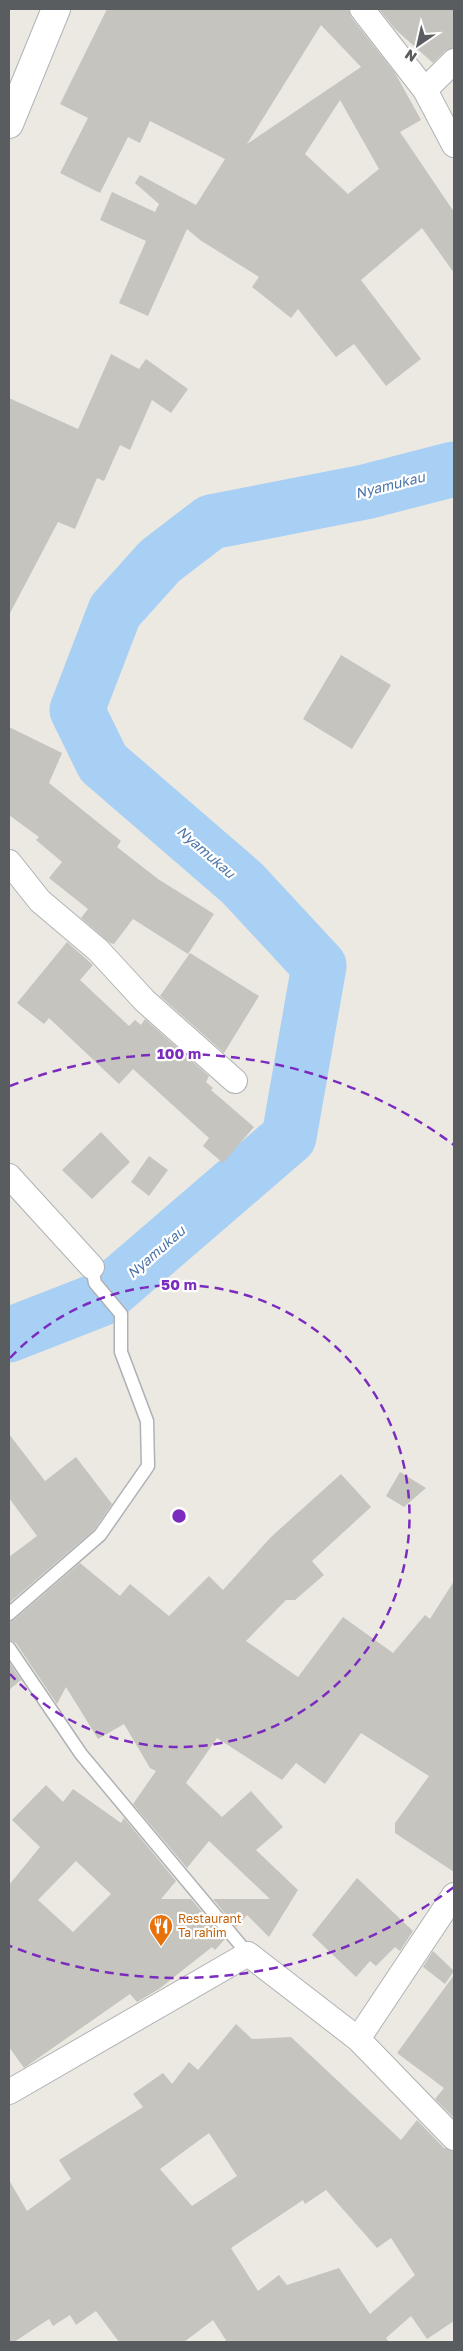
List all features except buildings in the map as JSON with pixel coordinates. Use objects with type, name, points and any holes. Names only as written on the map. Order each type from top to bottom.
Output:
[{"type":"street","points":[[9,124],[56,9]]},
{"type":"street","points":[[362,9],[425,90],[454,145]]},
{"type":"street","points":[[425,90],[454,61]]},
{"type":"street","points":[[9,862],[40,901],[98,950],[145,1001],[235,1081]]},
{"type":"street","points":[[9,1176],[93,1275]]},
{"type":"street","points":[[358,2039],[454,1895]]},
{"type":"street","points":[[9,2092],[248,1954],[358,2039],[454,2138]]},
{"type":"lane","points":[[9,1614],[100,1535],[148,1466],[146,1421],[121,1352],[121,1314],[93,1275]]},
{"type":"lane","points":[[9,1648],[81,1754],[248,1954]]},
{"type":"waterway","name":"Nyamukau","points":[[9,1335],[101,1299],[289,1137],[319,966],[242,883],[103,763],[77,710],[115,611],[160,561],[211,522],[365,492],[454,469]]},
{"type":"place","name":"Restaurant Ta rahim","points":[[161,1947]]}]
